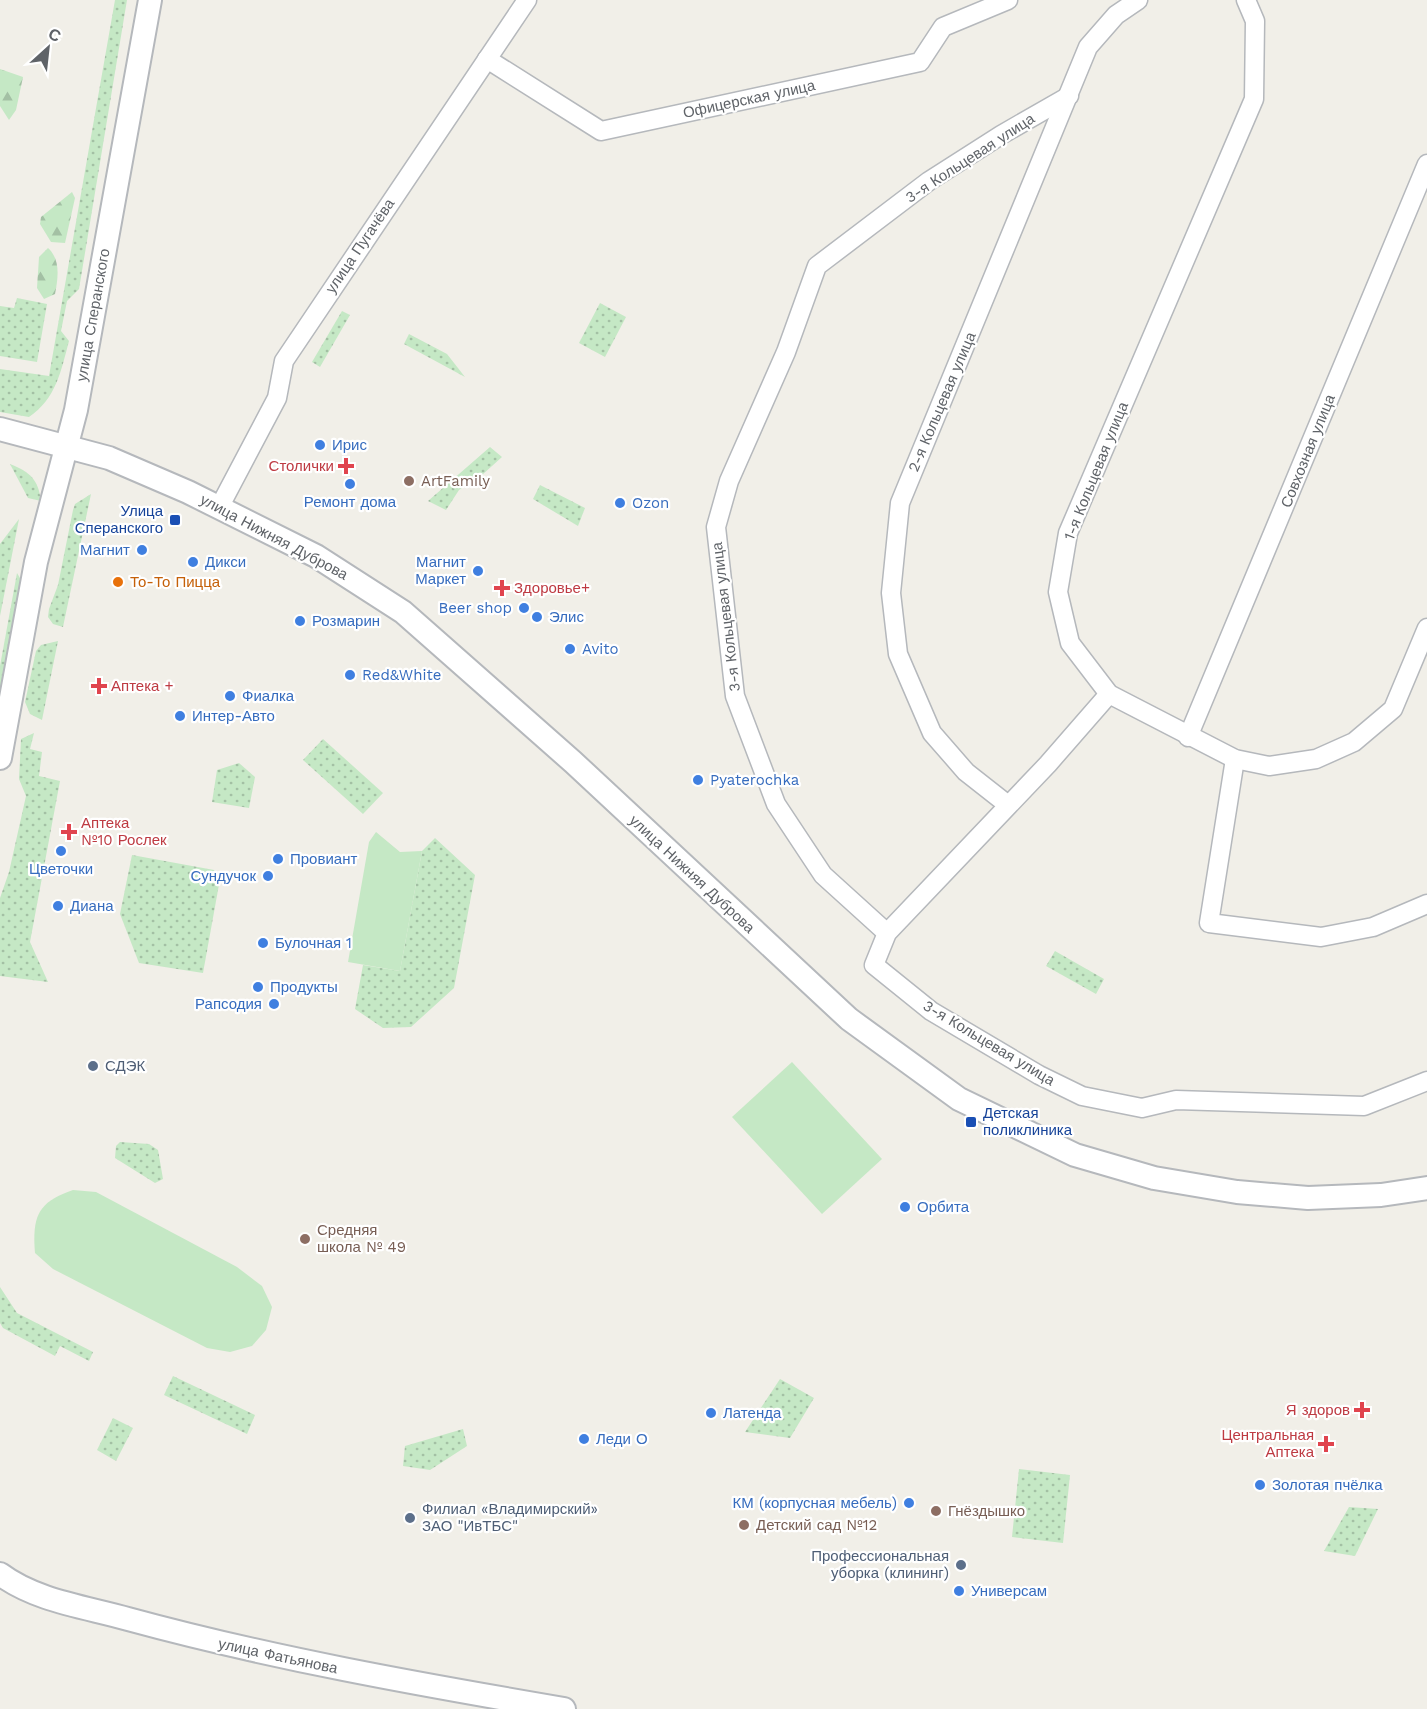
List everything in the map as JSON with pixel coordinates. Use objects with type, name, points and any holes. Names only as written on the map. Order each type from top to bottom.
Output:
[{"type":"street","name":"улица Сперанского","points":[[0,759],[36,562],[76,410],[150,0]]},
{"type":"street","name":"улица Пугачёва","points":[[220,506],[277,398],[284,361],[527,0]]},
{"type":"street","name":"Офицерская улица","points":[[487,59],[601,131],[920,62],[943,27],[1008,0]]},
{"type":"street","name":"2-я Кольцевая улица","points":[[1008,805],[966,772],[932,733],[898,654],[891,593],[900,503],[1088,47],[1116,15],[1138,0]]},
{"type":"street","name":"1-я Кольцевая улица","points":[[1246,0],[1255,21],[1254,99],[1068,533],[1058,592],[1070,643],[1109,694],[1188,737],[1235,759],[1269,766],[1316,759],[1354,742],[1392,709],[1427,628]]},
{"type":"street","name":"3-я Кольцевая улица","points":[[1069,96],[1001,135],[929,181],[817,266],[786,352],[729,481],[716,527],[735,696],[776,804],[823,875],[887,933],[874,964],[931,1011],[1039,1075],[1082,1096],[1142,1108],[1176,1100],[1364,1106],[1427,1081]]},
{"type":"street","name":"Совхозная улица","points":[[1188,737],[1427,164]]},
{"type":"street","name":"улица Нижняя Дуброва","points":[[0,429],[135,468],[220,506],[316,556],[403,612],[573,762],[849,1019],[959,1099],[1075,1155],[1154,1178],[1237,1192],[1308,1198],[1381,1195],[1427,1188]]},
{"type":"street","points":[[887,933],[1048,764],[1109,694]]},
{"type":"street","points":[[1235,759],[1209,923],[1321,937],[1373,927],[1427,904]]},
{"type":"street","name":"улица Фатьянова","points":[[0,1574],[34,1593],[210,1641],[322,1666],[564,1709]]},
{"type":"green space","points":[[115,0],[127,0],[79,289],[67,301],[61,331],[69,341],[63,363],[56,384],[46,402],[29,417],[0,412],[0,369],[49,376]]},
{"type":"green space","points":[[0,69],[23,77],[16,110],[9,120],[0,106]]},
{"type":"green space","points":[[72,192],[75,198],[65,243],[51,242],[40,224],[41,217]]},
{"type":"green space","points":[[48,248],[55,258],[58,276],[55,294],[44,299],[37,288],[39,257]]},
{"type":"green space","points":[[17,298],[47,304],[37,362],[0,356],[0,306],[14,308]]},
{"type":"green space","points":[[600,303],[626,317],[605,357],[579,343]]},
{"type":"green space","points":[[342,311],[350,315],[320,367],[312,362]]},
{"type":"green space","points":[[409,334],[447,354],[465,377],[404,344]]},
{"type":"green space","points":[[490,447],[502,457],[482,475],[459,490],[446,510],[428,501]]},
{"type":"green space","points":[[10,464],[32,477],[38,487],[41,501],[28,498]]},
{"type":"green space","points":[[540,485],[585,508],[578,526],[533,499]]},
{"type":"green space","points":[[91,494],[63,627],[53,624],[48,617],[49,609],[58,585],[75,504]]},
{"type":"green space","points":[[19,519],[0,616],[0,544]]},
{"type":"green space","points":[[17,573],[24,585],[0,713],[0,666]]},
{"type":"green space","points":[[58,641],[42,720],[30,714],[25,702],[36,651],[41,645]]},
{"type":"green space","points":[[34,733],[30,749],[42,752],[39,776],[60,781],[30,942],[48,982],[0,976],[0,898],[9,872],[26,796],[19,779],[21,739]]},
{"type":"green space","points":[[323,739],[383,793],[363,814],[303,760]]},
{"type":"green space","points":[[239,763],[255,777],[249,808],[212,802],[217,770]]},
{"type":"green space","points":[[376,832],[400,852],[422,851],[400,971],[348,962],[369,842]]},
{"type":"green space","points":[[435,838],[475,875],[454,988],[411,1027],[383,1028],[355,1009],[363,965],[400,971],[422,851]]},
{"type":"green space","points":[[132,855],[214,870],[220,879],[203,973],[139,963],[120,914]]},
{"type":"green space","points":[[1055,951],[1104,979],[1096,994],[1046,966]]},
{"type":"green space","points":[[792,1062],[882,1159],[822,1214],[732,1117]]},
{"type":"green space","points":[[120,1142],[149,1144],[158,1150],[163,1179],[155,1183],[115,1158],[116,1146]]},
{"type":"green space","points":[[73,1190],[96,1192],[237,1267],[262,1286],[272,1307],[266,1330],[252,1346],[230,1352],[207,1348],[53,1269],[35,1253],[36,1220],[45,1205]]},
{"type":"green space","points":[[0,1287],[17,1313],[93,1352],[89,1361],[60,1346],[55,1356],[3,1328],[0,1323]]},
{"type":"green space","points":[[173,1376],[255,1415],[247,1434],[164,1395]]},
{"type":"green space","points":[[780,1379],[814,1398],[790,1438],[745,1432]]},
{"type":"green space","points":[[113,1418],[133,1428],[116,1461],[97,1450]]},
{"type":"green space","points":[[463,1429],[467,1446],[430,1470],[403,1466],[405,1446]]},
{"type":"green space","points":[[1019,1469],[1070,1475],[1063,1543],[1012,1537]]},
{"type":"green space","points":[[1349,1507],[1378,1509],[1355,1556],[1324,1551]]},
{"type":"place","name":"Ирис","points":[[320,445]]},
{"type":"place","name":"Столички","points":[[346,466]]},
{"type":"place","name":"ArtFamily","points":[[409,481]]},
{"type":"place","name":"Ремонт дома","points":[[350,484]]},
{"type":"place","name":"Ozon","points":[[620,503]]},
{"type":"place","name":"Улица Сперанского","points":[[175,520]]},
{"type":"place","name":"Магнит","points":[[142,550]]},
{"type":"place","name":"Дикси","points":[[193,562]]},
{"type":"place","name":"Магнит Маркет","points":[[478,571]]},
{"type":"place","name":"То-То Пицца","points":[[118,582]]},
{"type":"place","name":"Здоровье+","points":[[502,588]]},
{"type":"place","name":"Beer shop","points":[[524,608]]},
{"type":"place","name":"Элис","points":[[537,617]]},
{"type":"place","name":"Розмарин","points":[[300,621]]},
{"type":"place","name":"Avito","points":[[570,649]]},
{"type":"place","name":"Red&White","points":[[350,675]]},
{"type":"place","name":"Аптека +","points":[[99,686]]},
{"type":"place","name":"Фиалка","points":[[230,696]]},
{"type":"place","name":"Интер-Авто","points":[[180,716]]},
{"type":"place","name":"Pyaterochka","points":[[698,780]]},
{"type":"place","name":"Аптека №10 Рослек","points":[[69,832]]},
{"type":"place","name":"Цветочки","points":[[61,851]]},
{"type":"place","name":"Провиант","points":[[278,859]]},
{"type":"place","name":"Сундучок","points":[[268,876]]},
{"type":"place","name":"Диана","points":[[58,906]]},
{"type":"place","name":"Булочная 1","points":[[263,943]]},
{"type":"place","name":"Продукты","points":[[258,987]]},
{"type":"place","name":"Рапсодия","points":[[274,1004]]},
{"type":"place","name":"СДЭК","points":[[93,1066]]},
{"type":"place","name":"Детская поликлиника","points":[[971,1122]]},
{"type":"place","name":"Орбита","points":[[905,1207]]},
{"type":"place","name":"Средняя школа № 49","points":[[305,1239]]},
{"type":"place","name":"Я здоров","points":[[1362,1410]]},
{"type":"place","name":"Латенда","points":[[711,1413]]},
{"type":"place","name":"Леди О","points":[[584,1439]]},
{"type":"place","name":"Центральная Аптека","points":[[1326,1444]]},
{"type":"place","name":"Золотая пчёлка","points":[[1260,1485]]},
{"type":"place","name":"КМ (корпусная мебель)","points":[[909,1503]]},
{"type":"place","name":"Гнёздышко","points":[[936,1511]]},
{"type":"place","name":"Филиал «Владимирский» ЗАО \"ИвТБС\"","points":[[410,1518]]},
{"type":"place","name":"Детский сад №12","points":[[744,1525]]},
{"type":"place","name":"Профессиональная уборка (клининг)","points":[[961,1565]]},
{"type":"place","name":"Универсам","points":[[959,1591]]}]
